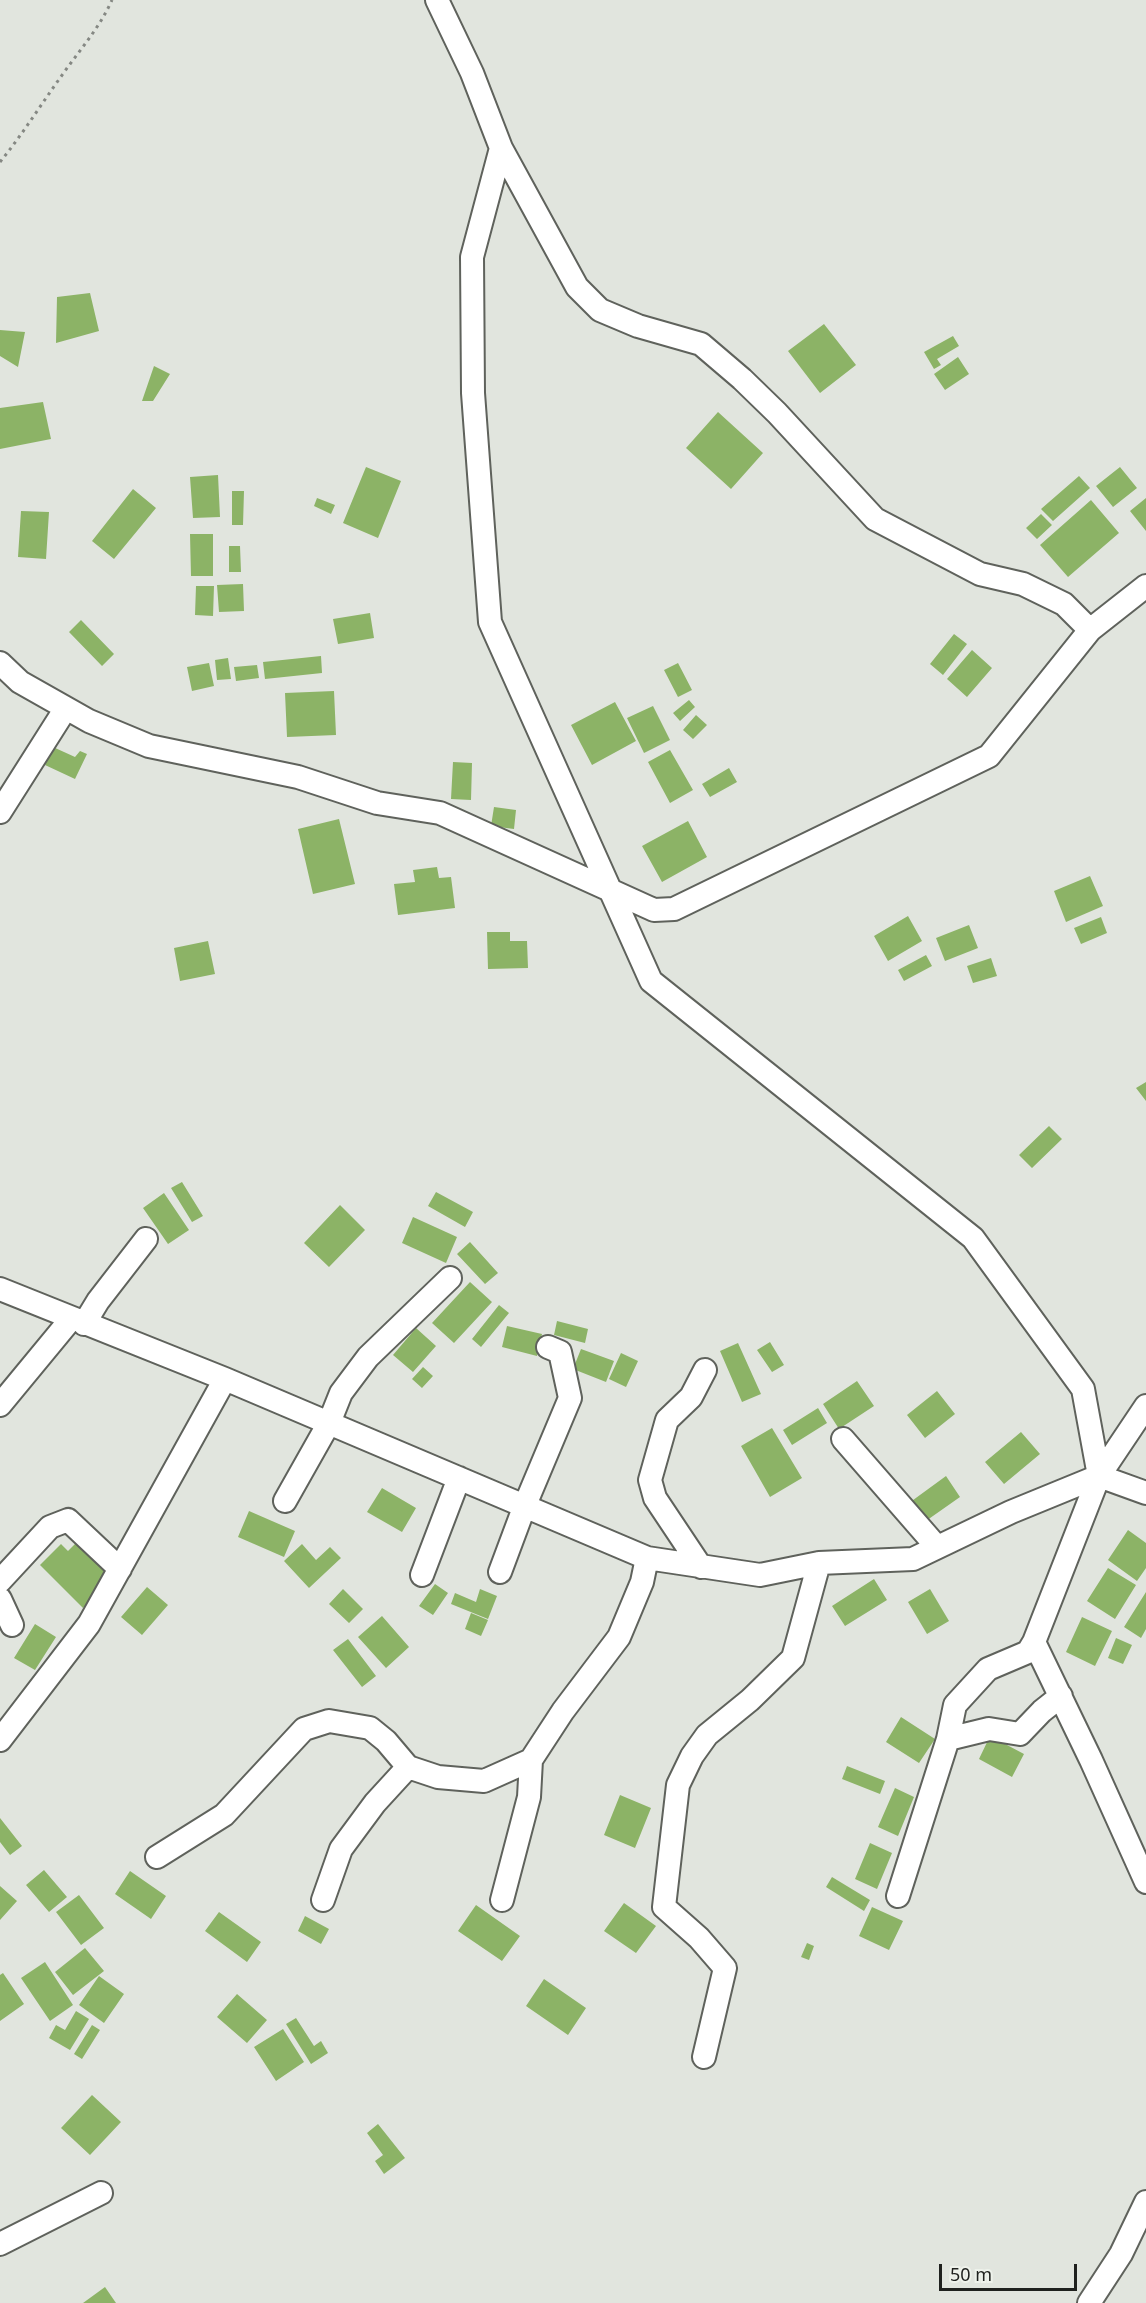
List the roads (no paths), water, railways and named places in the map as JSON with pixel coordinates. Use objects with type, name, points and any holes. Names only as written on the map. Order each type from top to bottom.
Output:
[{"type":"street","points":[[437,0],[472,73],[501,148],[577,287],[600,310],[638,326],[701,344],[777,413],[875,519],[980,574],[1023,584],[1064,604],[1090,630]]},
{"type":"street","points":[[501,148],[472,256],[473,393],[490,622],[610,890],[651,981],[973,1238],[1083,1389],[1099,1476]]},
{"type":"street","points":[[0,663],[20,682],[89,721],[149,746],[298,777],[377,803],[440,813],[654,910],[674,909],[989,756],[1090,630],[1146,586]]},
{"type":"street","points":[[0,812],[66,708]]},
{"type":"street","points":[[0,1405],[98,1301],[146,1239]]},
{"type":"street","points":[[285,1501],[329,1423],[341,1393],[368,1358],[450,1278]]},
{"type":"street","points":[[0,1289],[225,1379],[647,1558],[760,1575],[819,1563],[913,1558],[1011,1512],[1099,1476],[1146,1493]]},
{"type":"street","points":[[500,1572],[525,1505],[570,1398],[560,1352],[548,1347]]},
{"type":"street","points":[[701,1567],[655,1498],[650,1480],[667,1420],[691,1397],[705,1370]]},
{"type":"street","points":[[0,1740],[89,1624],[225,1379]]},
{"type":"street","points":[[898,1896],[948,1739],[956,1705],[988,1669],[1028,1652],[1034,1642],[1099,1476],[1146,1406]]},
{"type":"street","points":[[843,1439],[937,1547]]},
{"type":"street","points":[[422,1575],[459,1478]]},
{"type":"street","points":[[0,1581],[50,1527],[68,1520],[120,1569]]},
{"type":"street","points":[[502,1900],[529,1797],[531,1760],[563,1711],[619,1637],[642,1582],[647,1558]]},
{"type":"street","points":[[704,2057],[725,1968],[699,1938],[664,1908],[678,1785],[692,1756],[707,1735],[750,1700],[793,1658],[819,1563]]},
{"type":"street","points":[[0,1599],[12,1625]]},
{"type":"street","points":[[1034,1642],[1146,1882]]},
{"type":"street","points":[[948,1739],[989,1729],[1020,1734],[1042,1710],[1061,1696]]},
{"type":"street","points":[[157,1857],[224,1815],[304,1729],[329,1721],[370,1728],[386,1741],[408,1767],[438,1777],[484,1781],[531,1760]]},
{"type":"street","points":[[323,1900],[341,1849],[375,1803],[408,1767]]},
{"type":"street","points":[[0,2244],[102,2193]]},
{"type":"street","points":[[1089,2303],[1121,2254],[1146,2202]]}]
